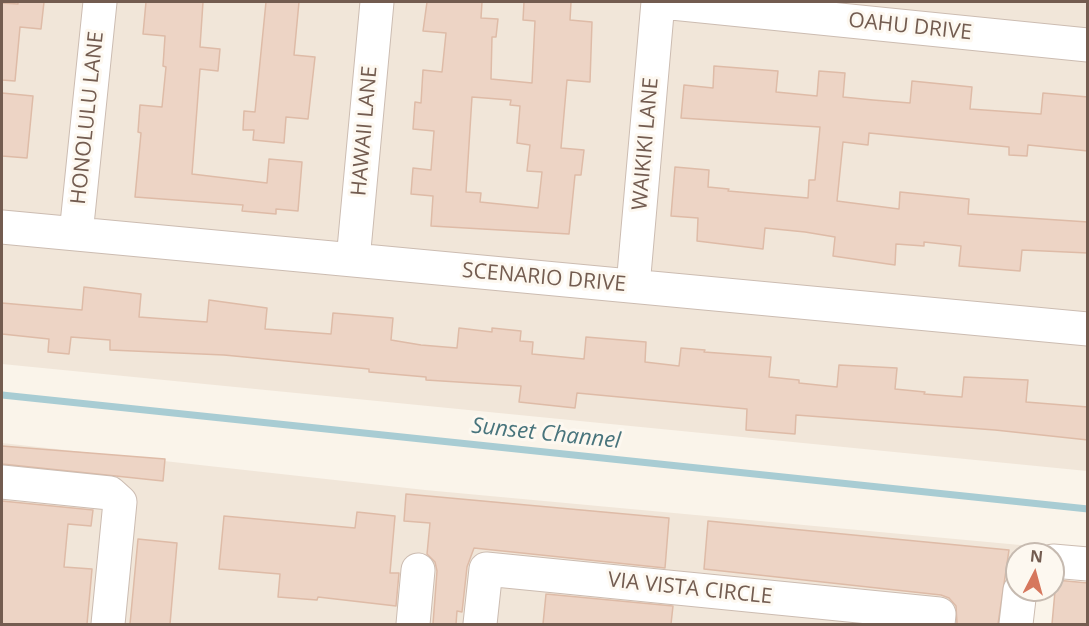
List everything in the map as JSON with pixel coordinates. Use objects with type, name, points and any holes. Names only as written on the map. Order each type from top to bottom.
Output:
[{"type":"street","name":"HONOLULU LANE","points":[[76,234],[100,2]]},
{"type":"street","name":"HAWAII LANE","points":[[353,260],[377,2]]},
{"type":"street","name":"OAHU DRIVE","points":[[660,2],[1088,45]]},
{"type":"street","name":"WAIKIKI LANE","points":[[633,286],[660,2]]},
{"type":"street","name":"SCENARIO DRIVE","points":[[2,227],[1088,329]]},
{"type":"street","points":[[2,482],[110,493],[120,502],[108,624]]},
{"type":"street","points":[[1065,562],[1088,564]]},
{"type":"street","name":"VIA VISTA CIRCLE","points":[[480,624],[486,569],[939,614],[938,624]]},
{"type":"street","points":[[413,624],[418,570]]},
{"type":"street","points":[[1016,624],[1019,602]]},
{"type":"shaded area","points":[[2,2],[1087,2],[1087,471],[2,364]]},
{"type":"shaded area","points":[[2,443],[425,490],[1005,544],[1005,602],[1019,602],[1023,624],[2,624]]},
{"type":"building","points":[[18,2],[44,2],[41,29],[20,27],[15,81],[2,80],[2,3],[18,4]]},
{"type":"building","points":[[146,2],[203,2],[200,47],[220,49],[218,71],[200,69],[192,174],[267,183],[269,159],[302,162],[298,211],[276,209],[276,214],[242,211],[243,205],[135,197],[141,133],[138,132],[140,105],[162,107],[166,67],[163,66],[165,36],[143,34]]},
{"type":"building","points":[[266,2],[299,2],[294,55],[315,57],[308,119],[286,117],[284,143],[253,140],[254,130],[243,130],[244,111],[255,112]]},
{"type":"building","points":[[427,2],[482,2],[481,18],[498,19],[496,37],[492,37],[491,79],[532,83],[535,21],[523,20],[524,2],[571,2],[570,20],[592,22],[590,82],[567,80],[561,148],[584,150],[581,175],[575,175],[569,234],[431,226],[433,196],[411,194],[413,168],[431,170],[434,131],[413,129],[415,102],[421,103],[423,70],[442,72],[446,33],[423,31]],"holes":[[[472,97],[511,100],[510,105],[520,106],[517,143],[530,145],[527,171],[542,172],[538,208],[480,202],[481,193],[466,192]]]},
{"type":"building","points":[[714,66],[778,71],[776,92],[817,96],[819,71],[845,73],[843,97],[910,103],[912,81],[972,87],[970,109],[1041,114],[1043,93],[1088,97],[1088,151],[1028,145],[1027,156],[1009,155],[1009,147],[869,133],[868,145],[843,142],[837,201],[899,209],[900,192],[969,199],[968,214],[1088,222],[1088,253],[1022,250],[1020,271],[959,266],[961,246],[924,242],[924,246],[896,244],[895,265],[833,256],[835,237],[805,232],[765,228],[763,249],[697,241],[698,218],[671,216],[675,167],[709,170],[708,187],[729,189],[728,191],[808,198],[809,180],[815,180],[820,127],[681,118],[684,85],[713,88]]},
{"type":"building","points":[[2,93],[33,96],[27,158],[2,156]]},
{"type":"building","points":[[84,287],[141,294],[139,317],[207,322],[209,300],[267,308],[265,329],[331,334],[333,313],[393,318],[391,340],[421,345],[457,348],[459,328],[492,332],[492,328],[521,331],[520,341],[533,342],[532,354],[584,359],[586,337],[646,342],[645,362],[679,366],[681,348],[771,357],[769,377],[837,387],[839,365],[897,368],[895,389],[925,392],[924,394],[962,397],[964,377],[1028,380],[1026,402],[1088,407],[1088,440],[995,430],[796,415],[795,434],[746,430],[747,409],[577,393],[575,408],[519,402],[521,386],[426,380],[426,377],[369,372],[369,369],[224,355],[110,350],[110,340],[71,337],[69,354],[48,352],[49,339],[2,334],[2,303],[82,310]]},
{"type":"building","points":[[2,446],[165,459],[163,481],[2,464]]},
{"type":"building","points":[[406,494],[669,518],[665,568],[474,548],[467,567],[462,612],[457,611],[456,624],[433,624],[437,571],[435,562],[427,554],[430,523],[404,521]]},
{"type":"building","points":[[2,501],[93,510],[91,526],[68,524],[64,567],[92,569],[87,624],[2,624]]},
{"type":"building","points":[[357,512],[395,516],[390,573],[399,573],[396,606],[318,597],[317,600],[278,597],[280,574],[219,569],[224,516],[355,528]]},
{"type":"building","points":[[708,521],[1005,550],[1005,577],[998,624],[957,624],[956,606],[949,598],[941,595],[704,569]]},
{"type":"building","points":[[138,539],[177,543],[170,624],[130,624]]},
{"type":"building","points":[[1065,581],[1088,583],[1088,624],[1052,624],[1054,602],[1065,602]]},
{"type":"building","points":[[546,594],[673,606],[671,624],[543,624]]},
{"type":"waterway","name":"Sunset Channel","points":[[2,395],[1088,509]]}]
